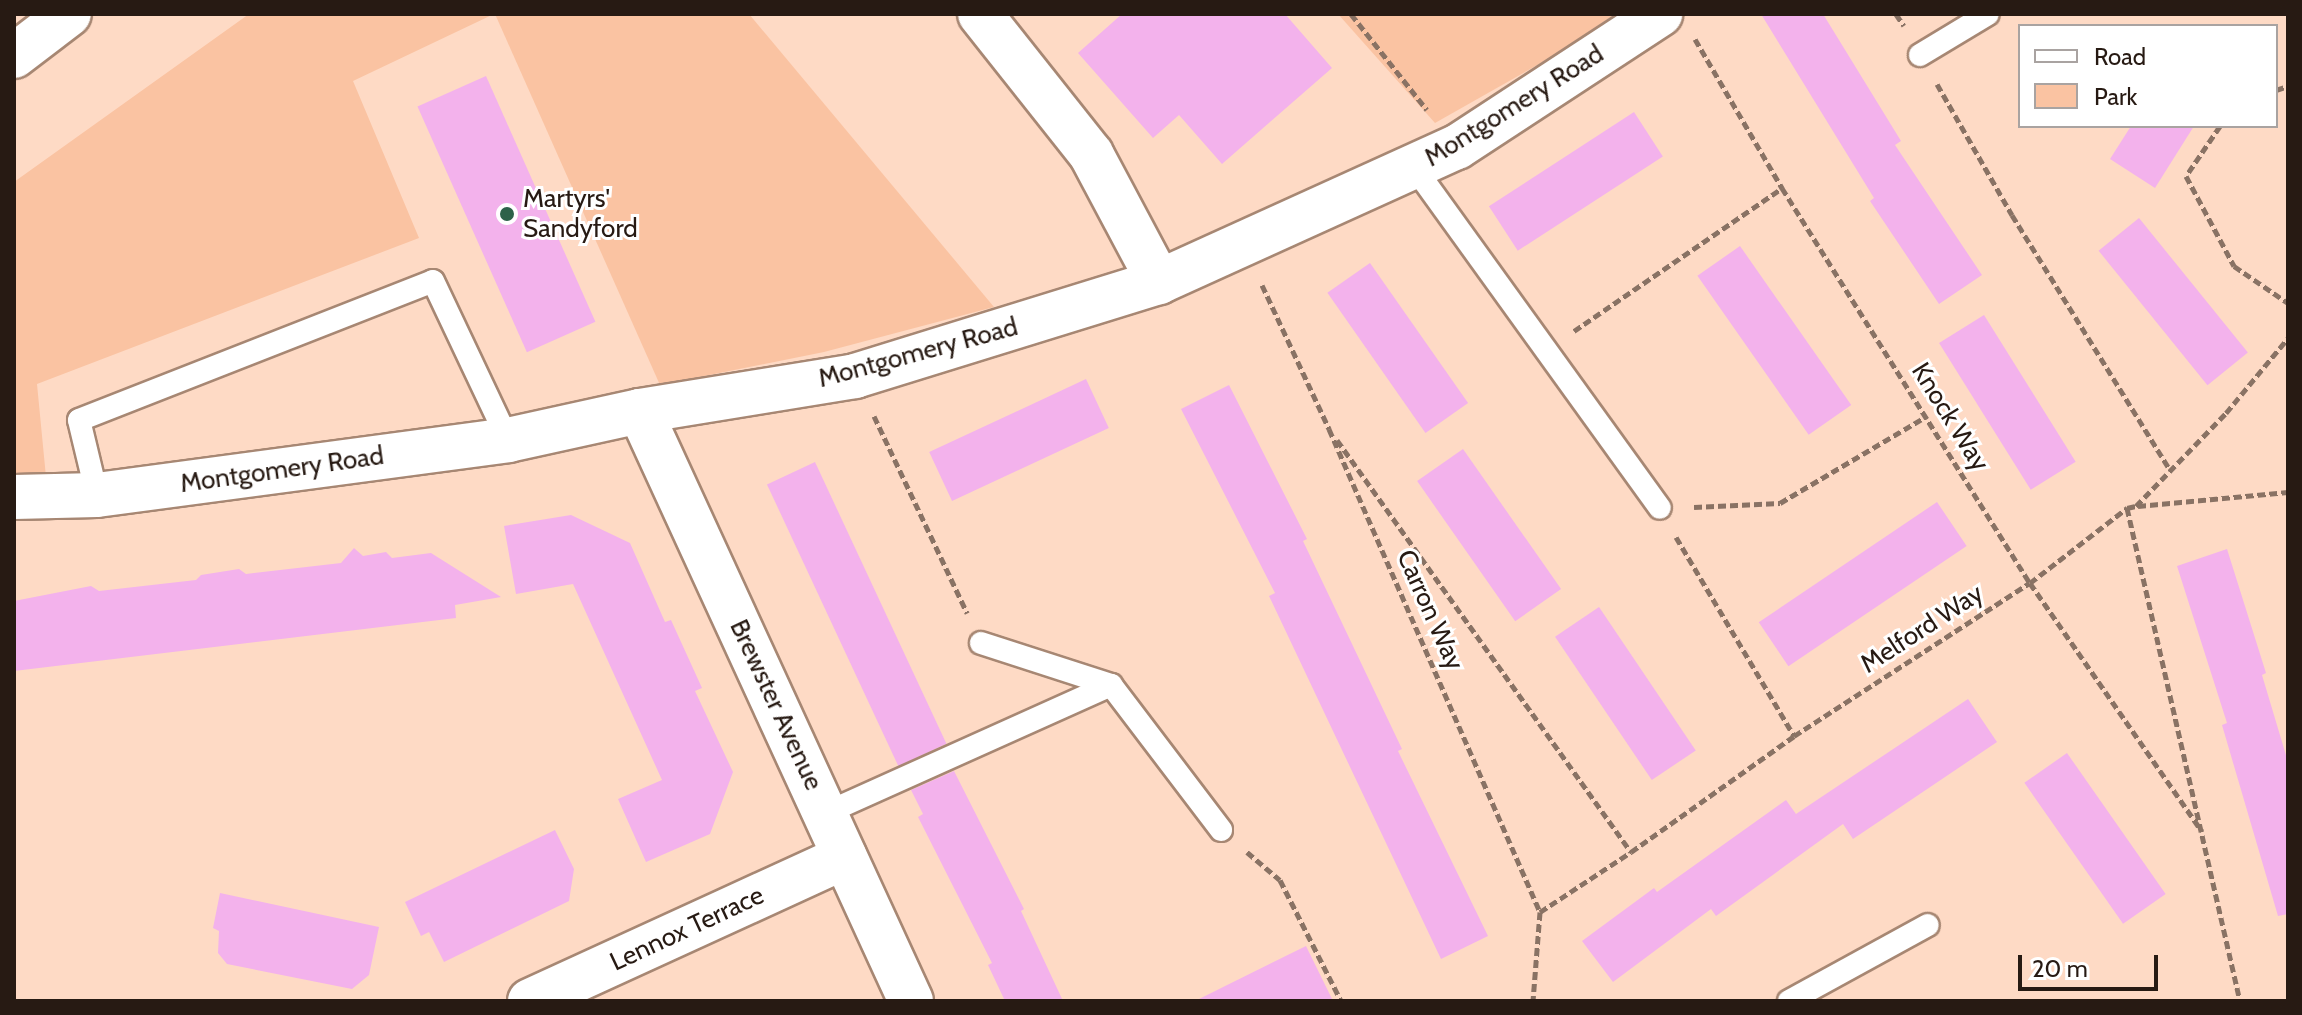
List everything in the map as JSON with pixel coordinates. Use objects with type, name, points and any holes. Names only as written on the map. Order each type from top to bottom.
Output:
[{"type":"main road","points":[[14,56],[69,14]]},
{"type":"main road","points":[[980,14],[1091,154],[1159,282]]},
{"type":"main road","name":"Montgomery Road","points":[[14,497],[97,495],[508,440],[640,411],[855,376],[1159,282],[1457,147],[1674,21]]},
{"type":"main road","name":"Brewster Avenue","points":[[640,411],[911,1001]]},
{"type":"main road","name":"Lennox Terrace","points":[[530,1001],[845,857]]},
{"type":"lane","points":[[1920,55],[1988,14]]},
{"type":"lane","points":[[1414,167],[1660,508]]},
{"type":"lane","points":[[97,495],[79,420],[433,281],[508,440]]},
{"type":"lane","points":[[981,643],[1111,685],[1221,830]]},
{"type":"lane","points":[[826,813],[1111,685]]},
{"type":"lane","points":[[1789,1001],[1928,925]]},
{"type":"path","points":[[1351,14],[1457,147]]},
{"type":"path","points":[[1896,14],[2012,215],[2170,470]]},
{"type":"path","name":"Knock Way","points":[[1674,21],[2030,583],[2202,831]]},
{"type":"path","points":[[2219,128],[2186,176],[2234,266],[2288,303]]},
{"type":"path","points":[[1546,350],[1782,188]]},
{"type":"path","name":"Carron Way","points":[[1242,244],[1329,429],[1540,912],[1533,1001]]},
{"type":"path","points":[[2136,506],[2226,413],[2288,338]]},
{"type":"path","points":[[855,376],[981,643]]},
{"type":"path","points":[[1794,736],[1660,508],[1780,503],[1927,416]]},
{"type":"path","points":[[1329,429],[1631,852]]},
{"type":"path","name":"Melford Way","points":[[1540,912],[1631,852],[1794,736],[2030,583],[2127,508],[2288,492]]},
{"type":"path","name":"Knock Way","points":[[2127,508],[2240,1001]]},
{"type":"path","points":[[1221,830],[1280,880],[1341,1001]]},
{"type":"green space","points":[[249,14],[494,14],[353,81],[419,238],[37,384],[46,477],[14,478],[14,182]]},
{"type":"green space","points":[[495,14],[749,14],[994,307],[824,352],[660,385]]},
{"type":"green space","points":[[1338,14],[1615,14],[1555,55],[1435,123]]},
{"type":"building","points":[[1122,14],[1285,14],[1332,68],[1222,164],[1179,115],[1153,138],[1078,53]]},
{"type":"building","points":[[1761,14],[1823,14],[1901,141],[1895,145],[1982,275],[1939,304],[1870,201],[1874,198]]},
{"type":"building","name":"Martyrs' Sandyford","points":[[486,76],[595,322],[527,352],[417,107]]},
{"type":"building","points":[[1634,112],[1663,156],[1518,251],[1489,206]]},
{"type":"building","points":[[2130,128],[2193,128],[2155,188],[2110,159]]},
{"type":"building","points":[[2139,218],[2248,352],[2207,385],[2099,251]]},
{"type":"building","points":[[1740,246],[1851,405],[1809,435],[1697,276]]},
{"type":"building","points":[[1370,263],[1468,403],[1425,433],[1327,293]]},
{"type":"building","points":[[1984,315],[2076,462],[2031,490],[1939,343]]},
{"type":"building","points":[[1086,379],[1109,428],[952,501],[929,452]]},
{"type":"building","points":[[1229,385],[1307,539],[1303,541],[1402,749],[1398,751],[1488,936],[1441,959],[1269,596],[1275,593],[1181,409]]},
{"type":"building","points":[[1463,449],[1561,589],[1515,621],[1417,481]]},
{"type":"building","points":[[815,462],[946,744],[898,766],[767,484]]},
{"type":"building","points":[[1937,502],[1967,546],[1788,666],[1759,622]]},
{"type":"building","points":[[571,515],[630,543],[665,622],[671,620],[702,688],[695,691],[733,772],[710,834],[646,862],[618,799],[662,780],[573,584],[516,594],[504,526]]},
{"type":"building","points":[[354,548],[363,556],[386,552],[392,558],[431,553],[501,597],[455,605],[456,618],[14,671],[14,601],[91,586],[99,591],[196,580],[201,575],[239,569],[246,574],[341,563]]},
{"type":"building","points":[[2227,549],[2266,673],[2262,675],[2288,762],[2288,914],[2278,916],[2222,725],[2227,723],[2177,566]]},
{"type":"building","points":[[1599,607],[1696,750],[1652,780],[1555,637]]},
{"type":"building","points":[[1968,699],[1997,742],[1853,839],[1843,824],[1716,916],[1711,909],[1613,982],[1582,941],[1654,888],[1657,892],[1786,800],[1796,814]]},
{"type":"building","points":[[2067,753],[2166,894],[2123,924],[2024,783]]},
{"type":"building","points":[[954,771],[1024,909],[1021,911],[1063,1001],[1005,1001],[988,965],[992,963],[918,817],[923,814],[911,790]]},
{"type":"building","points":[[555,830],[574,869],[569,901],[444,962],[429,932],[421,936],[405,902]]},
{"type":"building","points":[[220,893],[379,927],[369,975],[352,989],[227,964],[218,953],[219,931],[213,928]]},
{"type":"building","points":[[1306,946],[1333,1001],[1195,1001]]},
{"type":"place","name":"Martyrs' Sandyford","points":[[507,214]]}]
